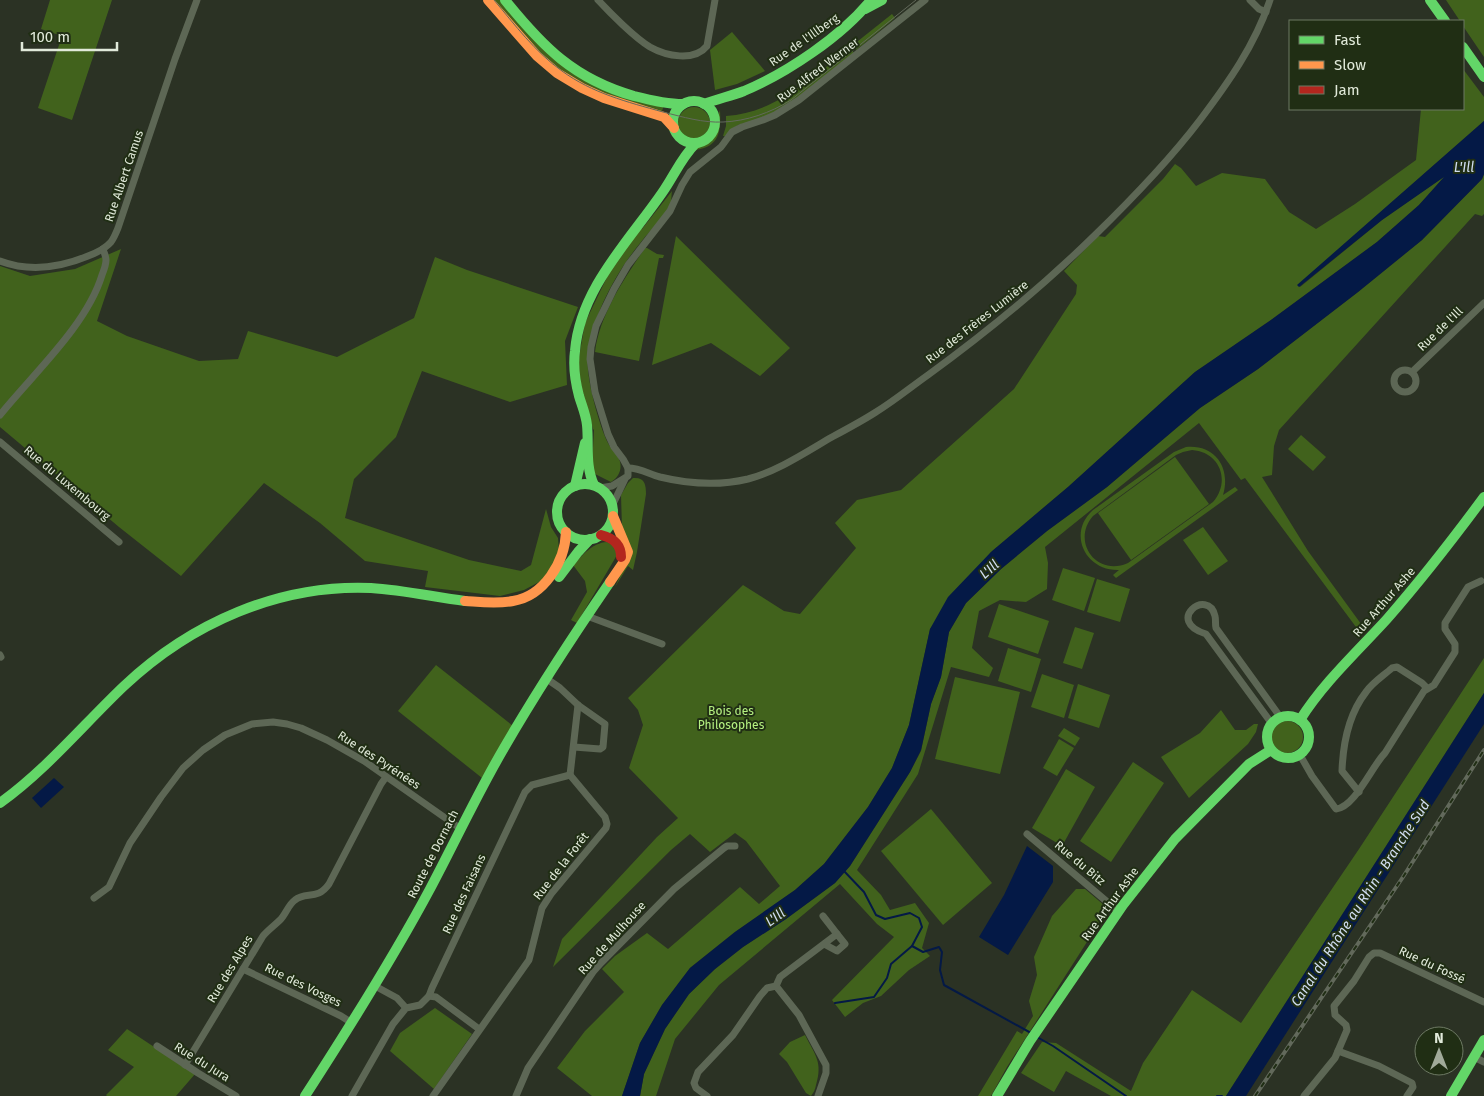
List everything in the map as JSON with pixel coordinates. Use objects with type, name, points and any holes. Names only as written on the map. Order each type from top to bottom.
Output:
[{"type":"main road","points":[[488,0],[537,56],[557,73],[598,96],[664,118],[687,142],[696,143]]},
{"type":"main road","points":[[504,0],[536,39],[577,73],[600,85],[627,94],[670,104],[683,104],[693,101],[704,104],[709,107],[714,116],[715,126],[712,133],[707,139],[696,143],[686,151],[661,195],[607,270],[584,312],[577,334],[574,363],[575,376],[586,420],[589,476],[597,487]]},
{"type":"main road","name":"Rue de l'Illberg","points":[[864,10],[871,0]]},
{"type":"main road","name":"Rue de l'Illberg","points":[[704,104],[728,97],[786,70],[812,53],[864,10],[882,0]]},
{"type":"main road","points":[[1430,0],[1444,20]]},
{"type":"main road","points":[[1464,48],[1484,77]]},
{"type":"main road","name":"Rue de l'Illberg","points":[[714,116],[728,97]]},
{"type":"main road","points":[[673,175],[677,133],[673,122],[675,115],[683,104]]},
{"type":"main road","points":[[575,486],[582,452],[587,439]]},
{"type":"main road","points":[[588,484],[597,487],[606,493],[613,504],[613,516],[609,527],[601,535],[590,539],[581,540],[573,537],[566,532],[558,520],[558,504],[566,492],[575,486],[588,484]]},
{"type":"main road","name":"Rue Arthur Ashe","points":[[1300,720],[1317,695],[1405,598],[1484,497]]},
{"type":"main road","points":[[612,576],[625,560],[628,552],[628,548],[613,516]]},
{"type":"main road","points":[[534,593],[548,579],[560,561],[565,550],[566,532]]},
{"type":"main road","points":[[601,535],[612,538],[621,548],[620,559],[612,576]]},
{"type":"main road","points":[[0,803],[36,774],[125,685],[150,663],[194,633],[216,621],[277,598],[328,589],[381,589],[494,602],[522,599],[551,586],[583,545],[590,539]]},
{"type":"main road","name":"Route de Dornach","points":[[305,1096],[375,986],[431,887],[500,754],[612,576]]},
{"type":"main road","points":[[1291,717],[1300,720],[1309,736],[1308,744],[1300,754],[1284,758],[1271,750],[1267,736],[1272,724],[1281,718],[1291,717]]},
{"type":"main road","name":"Rue Arthur Ashe","points":[[997,1096],[1030,1041],[1118,911],[1175,839],[1220,791],[1249,764],[1271,750]]},
{"type":"main road","points":[[1451,1096],[1484,1040]]},
{"type":"street","name":"Rue Albert Camus","points":[[103,249],[112,241],[118,228],[197,0]]},
{"type":"street","points":[[598,0],[650,46],[666,53],[684,56],[703,52],[707,46],[715,0]]},
{"type":"street","name":"Rue Alfred Werner","points":[[628,468],[608,434],[596,392],[590,359],[593,338],[601,314],[628,265],[672,208],[690,172],[721,147],[732,132],[787,108],[841,68],[925,0]]},
{"type":"street","points":[[1250,0],[1259,9],[1266,12]]},
{"type":"street","name":"Rue des Frères Lumière","points":[[628,468],[639,468],[658,476],[699,484],[715,484],[748,479],[796,458],[884,406],[967,347],[1067,263],[1165,163],[1223,90],[1255,38],[1270,0]]},
{"type":"street","points":[[0,261],[23,267],[52,267],[79,260],[103,249],[106,258],[106,264],[94,297],[72,330],[0,415]]},
{"type":"street","name":"Rue de l'Ill","points":[[1412,372],[1484,303]]},
{"type":"street","name":"Rue du Luxembourg","points":[[0,442],[120,542]]},
{"type":"street","points":[[613,504],[627,477],[628,468]]},
{"type":"street","points":[[597,487],[612,486],[627,477]]},
{"type":"street","points":[[1300,754],[1312,776],[1336,810],[1344,808],[1359,792],[1390,747],[1424,690],[1434,685],[1455,652],[1455,644],[1445,629],[1445,623],[1468,588],[1481,581]]},
{"type":"street","points":[[1272,724],[1206,634],[1197,632],[1190,626],[1188,620],[1189,612],[1194,606],[1200,604],[1207,605],[1212,610],[1215,616],[1216,628],[1281,718]]},
{"type":"street","points":[[585,619],[662,644]]},
{"type":"street","points":[[1359,792],[1342,771],[1343,749],[1350,718],[1366,692],[1392,668],[1397,667],[1427,688]]},
{"type":"street","points":[[547,679],[605,724],[603,747],[600,749],[574,747]]},
{"type":"street","points":[[570,775],[578,704]]},
{"type":"street","name":"Rue des Pyrénées","points":[[94,898],[109,887],[130,843],[183,768],[202,750],[225,734],[252,724],[273,722],[287,724],[327,740],[364,761],[448,818],[461,829]]},
{"type":"street","name":"Rue des Faisans","points":[[429,996],[524,792],[532,785],[570,775]]},
{"type":"street","name":"Rue de la Forêt","points":[[433,1096],[529,960],[542,908],[551,894],[606,828],[605,817],[570,775]]},
{"type":"street","name":"Rue des Alpes","points":[[185,1065],[263,936],[280,920],[294,900],[318,895],[329,884],[386,777]]},
{"type":"street","name":"Rue du Bitz","points":[[1027,834],[1118,911]]},
{"type":"street","name":"Rue de Mulhouse","points":[[516,1096],[528,1068],[597,968],[674,888],[724,848],[735,846]]},
{"type":"street","points":[[823,916],[845,944],[837,951],[824,944]]},
{"type":"street","points":[[776,986],[780,977],[837,934]]},
{"type":"street","name":"Rue du Fossé","points":[[1338,1051],[1347,1030],[1346,1025],[1335,1015],[1334,1006],[1370,955],[1374,953],[1380,953],[1484,1002]]},
{"type":"street","name":"Rue des Vosges","points":[[243,969],[352,1022]]},
{"type":"street","points":[[375,986],[397,998],[406,1008]]},
{"type":"street","points":[[707,1096],[696,1088],[694,1082],[698,1072],[734,1035],[767,988],[776,986]]},
{"type":"street","points":[[776,986],[800,1015],[826,1065],[826,1073],[818,1096]]},
{"type":"street","points":[[352,1096],[393,1024],[406,1008],[420,1005],[429,996],[436,997],[479,1029]]},
{"type":"street","name":"Rue du Jura","points":[[157,1046],[236,1096]]},
{"type":"street","points":[[1304,1096],[1335,1058],[1338,1051],[1380,1066],[1412,1084],[1413,1087],[1407,1096]]},
{"type":"street","points":[[1474,1057],[1484,1062]]},
{"type":"green space","points":[[50,0],[112,0],[72,120],[38,108],[62,36],[41,29]]},
{"type":"green space","points":[[490,0],[502,0],[559,62],[664,105],[661,114],[614,100],[551,66]]},
{"type":"green space","points":[[1446,0],[1484,0],[1484,57],[1464,27],[1464,20],[1459,20]]},
{"type":"green space","points":[[892,14],[895,18],[856,50],[853,45]]},
{"type":"green space","points":[[732,32],[765,71],[737,84],[715,90],[710,50]]},
{"type":"green space","points":[[850,48],[855,54],[793,102],[778,111],[754,121],[738,125],[723,136],[726,116],[761,108],[777,101],[792,92]]},
{"type":"green space","name":"Bois des Philosophes","points":[[1464,70],[1484,97],[1484,121],[1298,285],[1300,287],[1382,220],[1446,175],[1419,205],[1377,242],[1271,320],[1195,372],[1068,487],[991,552],[930,629],[909,725],[892,768],[868,807],[824,864],[795,890],[735,932],[690,968],[662,1005],[640,1043],[622,1096],[592,1096],[557,1068],[585,1031],[624,992],[602,969],[615,956],[647,933],[668,949],[740,887],[759,904],[780,886],[746,841],[735,833],[710,852],[690,834],[671,850],[553,967],[562,939],[657,837],[678,818],[629,768],[643,725],[638,710],[628,698],[743,585],[784,611],[800,614],[856,548],[835,523],[857,500],[901,490],[1014,389],[1076,294],[1077,285],[1064,271],[1098,236],[1105,237],[1163,179],[1175,164],[1181,168],[1196,186],[1222,173],[1265,179],[1289,212],[1316,229],[1355,204],[1416,160],[1421,110],[1464,110]]},
{"type":"green space","points":[[694,107],[700,108],[705,112],[709,117],[709,129],[705,134],[700,138],[694,139],[688,138],[683,134],[679,129],[678,123],[679,117],[683,112],[688,108]]},
{"type":"green space","points":[[720,110],[719,131],[714,142],[695,150],[713,136]]},
{"type":"green space","points":[[1484,174],[1484,214],[1482,216],[1475,214],[1279,430],[1274,446],[1272,475],[1262,477],[1308,551],[1364,628],[1356,627],[1245,478],[1241,480],[1199,423],[1045,547],[1048,563],[1047,589],[1026,602],[1000,600],[979,611],[972,648],[993,668],[989,677],[951,667],[918,774],[857,870],[881,895],[890,910],[915,903],[929,923],[922,948],[930,956],[909,970],[881,996],[863,1003],[845,1017],[832,1000],[894,937],[877,924],[840,884],[719,985],[675,1039],[656,1096],[640,1096],[644,1074],[665,1029],[689,994],[715,969],[743,947],[786,919],[835,883],[850,866],[910,772],[921,751],[931,704],[941,677],[949,632],[966,603],[1001,569],[1047,531],[1107,487],[1200,408],[1258,369],[1422,240],[1482,179]]},
{"type":"green space","points":[[672,191],[671,204],[667,211],[632,254],[614,281],[600,310],[590,340],[588,355],[589,375],[597,413],[604,435],[618,457],[621,466],[620,472],[611,482],[595,474],[592,465],[594,430],[582,392],[578,363],[585,323],[609,273],[640,228],[642,229]]},
{"type":"green space","points":[[676,236],[790,348],[760,376],[711,343],[652,365]]},
{"type":"green space","points":[[645,248],[664,255],[663,258],[659,258],[639,361],[595,352],[607,311]]},
{"type":"green space","points":[[121,249],[97,321],[127,336],[199,361],[238,359],[248,331],[337,357],[414,318],[435,257],[467,270],[578,307],[565,341],[567,385],[510,402],[422,371],[396,437],[354,479],[345,518],[469,560],[521,571],[531,565],[546,509],[551,527],[558,538],[559,551],[557,560],[541,581],[524,590],[500,596],[425,587],[428,571],[365,561],[320,523],[264,483],[181,576],[119,527],[0,427],[0,266],[30,276],[75,269]]},
{"type":"green space","points":[[1301,435],[1326,457],[1313,471],[1288,449]]},
{"type":"green space","points":[[1186,447],[1197,447],[1213,454],[1219,460],[1225,476],[1223,495],[1235,487],[1238,490],[1116,578],[1113,575],[1119,570],[1107,569],[1097,564],[1089,558],[1084,549],[1081,529],[1085,519],[1093,510],[1174,452]],"holes":[[[1192,450],[1202,452],[1216,462],[1222,477],[1218,494],[1213,502],[1128,563],[1116,566],[1106,565],[1097,561],[1090,554],[1086,546],[1085,536],[1087,526],[1093,516],[1176,455]]]},
{"type":"green space","points":[[1175,457],[1209,504],[1131,560],[1098,513]]},
{"type":"green space","points":[[633,478],[642,480],[646,491],[637,552],[633,570],[628,566],[615,587],[628,559],[622,528],[621,495]]},
{"type":"green space","points":[[1203,527],[1228,561],[1208,575],[1183,540]]},
{"type":"green space","points":[[607,542],[615,545],[617,555],[577,623],[571,620],[587,592],[585,581],[573,565],[592,547]]},
{"type":"green space","points":[[1063,568],[1095,578],[1084,611],[1052,600]]},
{"type":"green space","points":[[1097,579],[1130,589],[1120,622],[1087,612]]},
{"type":"green space","points":[[999,604],[1049,621],[1038,654],[988,637]]},
{"type":"green space","points":[[1075,627],[1094,633],[1082,669],[1063,663]]},
{"type":"green space","points":[[1008,648],[1041,659],[1031,692],[998,681]]},
{"type":"green space","points":[[1484,658],[1484,693],[1226,1096],[1111,1096],[1066,1071],[1054,1092],[1021,1073],[1042,1042],[1056,1043],[1131,1091],[1143,1063],[1192,990],[1241,1023],[1359,849]]},
{"type":"green space","points":[[436,665],[513,726],[482,778],[398,711]]},
{"type":"green space","points":[[1042,674],[1074,685],[1064,718],[1031,707]]},
{"type":"green space","points":[[955,677],[1020,692],[1000,774],[935,759]]},
{"type":"green space","points":[[1078,684],[1110,695],[1099,728],[1068,718]]},
{"type":"green space","points":[[1221,710],[1235,730],[1246,730],[1254,724],[1258,724],[1256,732],[1248,744],[1189,798],[1161,757],[1200,733]]},
{"type":"green space","points":[[1287,721],[1293,722],[1298,726],[1302,731],[1302,743],[1298,748],[1293,752],[1287,753],[1281,752],[1276,748],[1272,743],[1271,737],[1272,731],[1276,726],[1281,722]]},
{"type":"green space","points":[[1064,728],[1080,738],[1075,746],[1058,736]]},
{"type":"green space","points":[[1059,739],[1074,748],[1057,776],[1043,768]]},
{"type":"green space","points":[[1133,762],[1164,783],[1111,862],[1080,841]]},
{"type":"green space","points":[[1066,769],[1095,787],[1062,846],[1032,828]]},
{"type":"green space","points":[[931,809],[992,883],[943,925],[881,851]]},
{"type":"green space","points":[[1076,889],[1085,889],[1105,906],[1106,910],[1007,1067],[991,1096],[978,1096],[1017,1031],[1022,1034],[1033,1016],[1029,1001],[1037,975],[1034,957],[1052,916]]},
{"type":"green space","points":[[435,1008],[472,1034],[434,1089],[390,1051],[400,1033]]},
{"type":"green space","points":[[127,1029],[195,1074],[176,1096],[106,1095],[134,1067],[108,1050]]},
{"type":"green space","points":[[805,1035],[817,1059],[819,1070],[815,1090],[811,1096],[806,1093],[787,1062],[779,1054],[790,1042]]},
{"type":"water","name":"L'Ill","points":[[1484,121],[1484,174],[1482,179],[1422,240],[1258,369],[1200,408],[1107,487],[1047,531],[1001,569],[966,603],[949,632],[941,677],[931,704],[921,750],[910,772],[850,866],[835,883],[786,919],[743,947],[715,969],[689,994],[665,1029],[644,1074],[640,1096],[622,1096],[640,1043],[662,1005],[690,968],[735,932],[795,890],[824,864],[868,807],[892,768],[909,725],[930,629],[948,597],[991,552],[1068,487],[1195,372],[1271,320],[1377,242],[1419,205],[1444,177],[1382,220],[1299,287],[1297,285]]},
{"type":"water","name":"Canal du Rhône au Rhin - Branche Sud","points":[[1484,693],[1484,724],[1246,1096],[1226,1096]]},
{"type":"water","points":[[54,778],[64,787],[41,808],[32,798]]},
{"type":"water","points":[[1027,846],[1053,866],[1053,882],[1008,955],[979,937],[1004,895]]},
{"type":"waterway","points":[[835,1003],[874,997],[887,978],[891,964],[912,946],[922,927],[919,918],[910,913],[885,919],[876,915],[864,892],[843,870]]},
{"type":"waterway","points":[[912,946],[923,952],[939,947],[942,952],[940,970],[944,985],[1031,1033]]},
{"type":"waterway","points":[[1037,1037],[1126,1096]]},
{"type":"waterway","points":[[1217,1096],[1222,1096]]},
{"type":"tram line","points":[[494,0],[526,38],[552,64],[573,79],[610,96],[708,122],[750,118],[775,109],[791,100],[916,0]]},
{"type":"railway","points":[[1255,1096],[1403,877],[1484,750]]},
{"type":"traffic: fast","points":[[505,0],[547,47],[577,71],[613,89],[634,96],[664,103],[683,104]]},
{"type":"traffic: fast","points":[[704,104],[744,91],[795,64],[845,27],[871,0]]},
{"type":"traffic: fast","points":[[865,9],[882,0]]},
{"type":"traffic: fast","points":[[1430,0],[1444,20]]},
{"type":"traffic: fast","points":[[1464,48],[1484,77]]},
{"type":"traffic: fast","points":[[694,101],[709,107],[715,122],[709,137],[694,143],[679,137],[673,122],[679,107],[694,101]]},
{"type":"traffic: fast","points":[[594,485],[588,463],[588,433],[585,414],[575,374],[574,357],[579,328],[586,307],[608,267],[696,143]]},
{"type":"traffic: fast","points":[[575,486],[585,443]]},
{"type":"traffic: fast","points":[[585,484],[596,486],[605,492],[611,501],[613,512],[611,523],[605,532],[596,538],[585,540],[574,538],[565,532],[559,523],[557,512],[559,501],[565,492],[574,486],[585,484]]},
{"type":"traffic: fast","points":[[1300,720],[1330,680],[1387,619],[1412,589],[1484,497]]},
{"type":"traffic: fast","points":[[559,577],[590,539]]},
{"type":"traffic: fast","points":[[305,1096],[401,942],[485,783],[517,727],[610,582]]},
{"type":"traffic: fast","points":[[0,803],[33,776],[124,686],[150,664],[207,626],[238,612],[270,601],[303,593],[337,588],[383,589],[465,601]]},
{"type":"traffic: fast","points":[[1288,716],[1303,722],[1309,737],[1303,752],[1288,758],[1273,752],[1267,737],[1273,722],[1288,716]]},
{"type":"traffic: fast","points":[[997,1096],[1030,1041],[1123,905],[1175,839],[1249,764],[1271,750]]},
{"type":"traffic: fast","points":[[1451,1096],[1484,1040]]},
{"type":"traffic: slow","points":[[488,0],[537,56],[557,73],[582,88],[604,98],[664,117],[674,128]]},
{"type":"traffic: slow","points":[[610,582],[625,560],[628,552],[613,516]]},
{"type":"traffic: slow","points":[[465,601],[507,602],[524,598],[534,592],[551,576],[557,566],[562,555],[566,532]]},
{"type":"traffic: jam","points":[[601,535],[616,542],[620,548],[621,557]]}]
